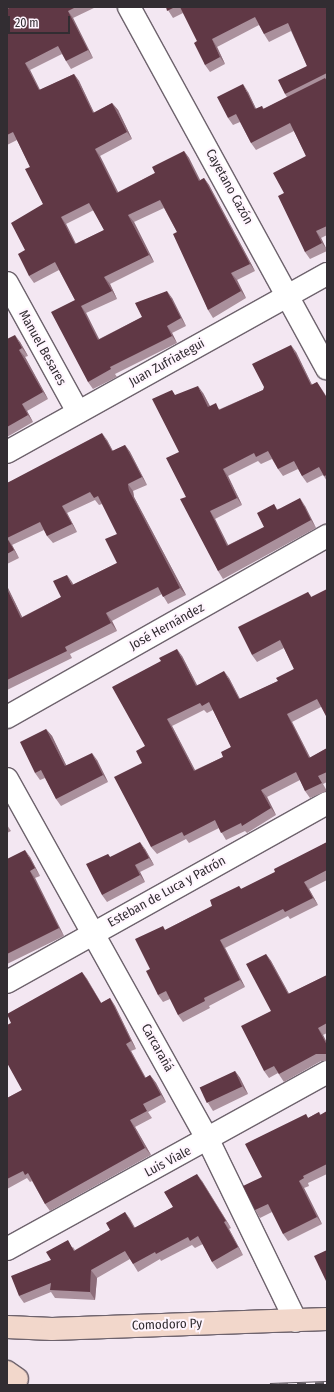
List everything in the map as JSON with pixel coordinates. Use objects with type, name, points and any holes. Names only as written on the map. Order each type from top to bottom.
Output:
[{"type":"street","name":"Cayetano Cazón","points":[[129,7],[289,296],[327,368]]},
{"type":"street","name":"Juan Zufriategui","points":[[7,452],[327,274]]},
{"type":"street","name":"Manuel Besares","points":[[7,283],[78,412]]},
{"type":"street","name":"José Hernández","points":[[7,717],[327,536]]},
{"type":"street","name":"Carcarañá","points":[[7,779],[208,1140],[296,1321]]},
{"type":"street","name":"Esteban de Luca y Patrón","points":[[7,982],[327,803]]},
{"type":"street","name":"Luis Viale","points":[[7,1249],[208,1140],[327,1072]]},
{"type":"street","name":"Comodoro Py","points":[[7,1326],[52,1329],[327,1319]]},
{"type":"building","points":[[11,7],[76,7],[68,11],[88,50],[66,61],[58,46],[25,63],[39,90],[74,74],[93,113],[112,103],[127,132],[95,149],[117,193],[155,173],[152,167],[184,151],[199,181],[204,178],[250,264],[231,273],[241,291],[208,310],[173,234],[177,232],[160,200],[128,215],[149,255],[104,277],[112,291],[81,306],[98,340],[142,317],[135,303],[167,291],[181,318],[167,326],[172,336],[110,367],[111,369],[88,382],[51,312],[75,300],[55,262],[29,276],[18,254],[25,250],[11,223],[43,204],[25,169],[30,167],[13,132],[7,135],[7,9]],"holes":[[[89,203],[104,230],[75,244],[61,217]]]},
{"type":"building","points":[[166,7],[175,7],[167,11]]},
{"type":"building","points":[[180,7],[327,7],[327,73],[285,94],[278,80],[307,66],[288,23],[264,34],[255,17],[212,39],[220,57],[205,65],[194,43],[197,41]]},
{"type":"building","points":[[325,78],[327,81],[327,226],[316,231],[322,243],[305,252],[278,196],[284,193],[273,173],[306,156],[290,123],[251,143],[236,114],[228,118],[217,97],[243,84],[255,109],[262,106],[263,109]]},
{"type":"building","points":[[15,335],[22,348],[19,350],[43,392],[22,404],[28,415],[7,427],[7,339]]},
{"type":"building","points":[[291,345],[311,385],[317,382],[327,398],[327,475],[324,476],[319,467],[302,476],[294,461],[278,469],[268,451],[256,457],[254,453],[223,469],[237,498],[210,511],[227,546],[264,527],[257,513],[274,504],[277,510],[300,498],[311,520],[218,571],[180,499],[186,497],[166,458],[179,452],[152,399],[172,390],[175,395],[198,386],[208,407],[216,403],[219,410],[263,390],[264,387],[252,364]]},
{"type":"building","points":[[102,433],[112,451],[125,445],[142,477],[128,484],[129,490],[180,588],[163,597],[158,587],[106,613],[111,623],[65,647],[67,651],[7,680],[7,589],[21,618],[61,597],[53,581],[67,575],[72,585],[117,563],[105,539],[117,534],[98,496],[94,498],[90,492],[62,506],[72,524],[47,536],[40,522],[7,538],[7,483]]},
{"type":"building","points":[[7,538],[14,550],[7,554]]},
{"type":"building","points":[[327,589],[327,718],[317,699],[287,714],[309,758],[327,748],[327,772],[318,776],[322,783],[305,791],[296,772],[261,790],[271,808],[242,826],[241,823],[221,833],[215,820],[184,836],[182,832],[151,847],[114,777],[142,763],[136,751],[145,746],[112,687],[161,661],[159,658],[177,649],[196,686],[224,671],[239,699],[278,681],[276,678],[294,669],[280,640],[252,655],[238,627],[308,592],[311,597]],"holes":[[[209,702],[231,747],[221,752],[223,757],[194,771],[167,719],[200,703],[202,706]]]},
{"type":"building","points":[[46,729],[65,766],[92,753],[103,775],[56,799],[41,770],[35,773],[20,742]]},
{"type":"building","points":[[140,842],[149,858],[135,865],[140,875],[102,895],[86,864],[108,854],[110,857]]},
{"type":"building","points":[[327,842],[327,870],[304,882],[313,898],[285,912],[283,909],[220,940],[240,980],[204,998],[205,1001],[178,1015],[166,991],[158,995],[146,971],[150,969],[135,939],[163,926],[165,930],[212,906],[210,900],[239,886],[241,889],[275,872],[274,869]]},
{"type":"building","points":[[25,850],[35,868],[30,871],[59,928],[7,954],[7,859]]},
{"type":"building","points":[[266,954],[288,994],[327,975],[327,1023],[318,1028],[327,1045],[327,1054],[316,1054],[279,1074],[274,1066],[264,1071],[241,1026],[271,1011],[246,964]]},
{"type":"building","points":[[82,972],[101,1003],[110,998],[131,1041],[126,1044],[145,1078],[150,1075],[161,1095],[143,1104],[147,1111],[130,1120],[145,1148],[45,1204],[28,1173],[25,1175],[23,1171],[7,1179],[7,1098],[22,1090],[7,1063],[7,1025],[11,1023],[7,1014]]},
{"type":"building","points":[[235,1071],[242,1086],[207,1103],[200,1087]]},
{"type":"building","points":[[327,1111],[327,1164],[303,1176],[304,1178],[299,1181],[317,1217],[283,1234],[268,1204],[255,1210],[243,1186],[262,1177],[245,1144],[306,1114],[308,1118],[319,1112],[320,1115]]},
{"type":"building","points":[[197,1174],[226,1221],[224,1222],[238,1247],[212,1262],[198,1236],[190,1241],[188,1237],[133,1264],[125,1251],[91,1270],[90,1292],[50,1290],[51,1283],[19,1296],[11,1276],[51,1260],[46,1252],[68,1240],[74,1251],[110,1230],[106,1223],[125,1212],[134,1228],[173,1207],[164,1192]]},
{"type":"building","points":[[327,1250],[327,1283],[314,1256]]},
{"type":"railway","points":[[270,1385],[327,1383]]}]
